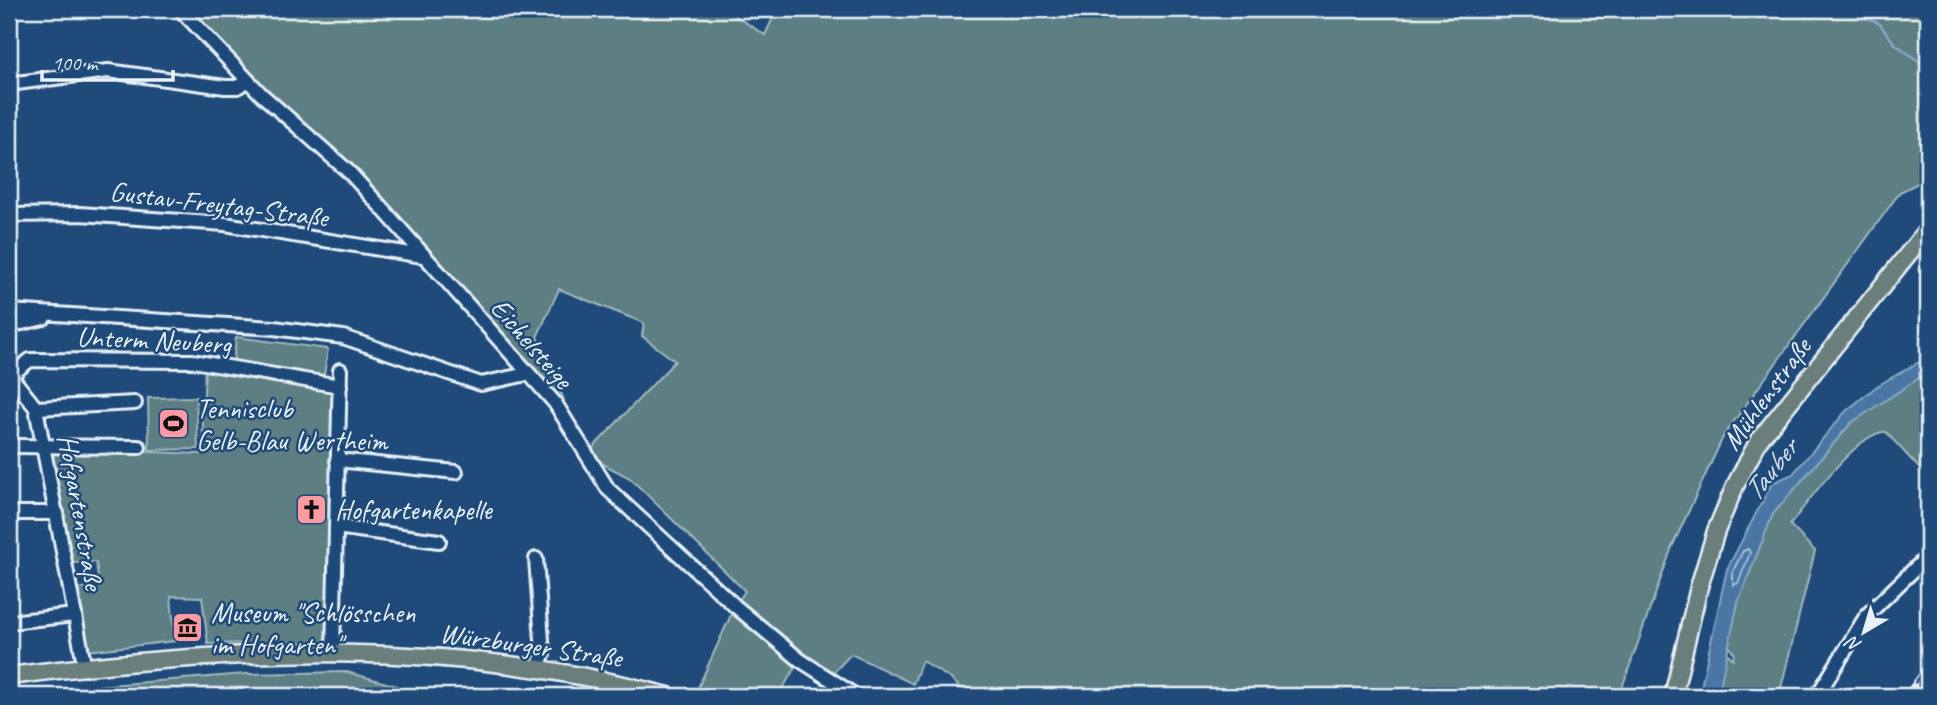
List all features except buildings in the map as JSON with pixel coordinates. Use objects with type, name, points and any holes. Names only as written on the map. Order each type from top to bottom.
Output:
[{"type":"main road","name":"Mühlenstraße","points":[[1673,696],[1699,587],[1716,531],[1759,440],[1928,229]]},
{"type":"main road","name":"Würzburger Straße","points":[[9,676],[246,653],[333,652],[460,658],[589,677],[668,696]]},
{"type":"street","name":"Eichelsteige","points":[[180,9],[247,81],[349,172],[555,403],[608,489],[791,652],[856,696]]},
{"type":"street","points":[[9,84],[58,75],[108,71],[225,87],[237,87],[247,81]]},
{"type":"street","name":"Gustav-Freytag-Straße","points":[[9,215],[80,214],[225,224],[423,256]]},
{"type":"street","points":[[9,311],[274,328],[344,337],[481,384],[527,374]]},
{"type":"street","points":[[9,326],[58,314]]},
{"type":"street","name":"Unterm Neuberg","points":[[10,374],[30,359],[193,361],[340,386]]},
{"type":"street","points":[[333,652],[340,370]]},
{"type":"street","name":"Hofgartenstraße","points":[[10,374],[36,408],[85,669]]},
{"type":"street","points":[[36,408],[135,403]]},
{"type":"street","points":[[9,446],[139,447]]},
{"type":"street","points":[[337,460],[456,472]]},
{"type":"street","points":[[9,513],[57,513]]},
{"type":"street","points":[[336,527],[439,541]]},
{"type":"street","points":[[1817,696],[1867,615],[1928,556]]},
{"type":"street","points":[[536,559],[543,654],[538,669]]},
{"type":"street","points":[[9,622],[75,615]]},
{"type":"street","points":[[1920,696],[1928,681]]},
{"type":"green space","points":[[170,9],[725,9],[765,35],[777,9],[1444,9],[1456,16],[1466,9],[1549,9],[1554,14],[1559,9],[1928,9],[1928,178],[1900,192],[1724,435],[1672,547],[1619,696],[969,696],[951,679],[922,661],[913,684],[851,654],[835,671],[815,670],[800,660],[778,696],[712,696],[696,692],[735,606],[745,591],[630,478],[586,455],[675,361],[642,336],[644,323],[559,289],[537,337],[564,400],[555,403],[382,208],[250,93],[195,31]]},
{"type":"green space","points":[[236,337],[328,349],[324,375],[233,364]]},
{"type":"green space","points":[[205,363],[340,386],[329,642],[208,644],[202,597],[171,596],[175,641],[87,651],[74,589],[99,586],[96,562],[72,563],[48,448],[202,454]]},
{"type":"green space","points":[[1928,372],[1928,464],[1919,468],[1886,432],[1875,434],[1848,455],[1790,525],[1815,551],[1779,696],[1718,696],[1726,652],[1733,659],[1734,653],[1728,645],[1738,602],[1773,514],[1851,423]]},
{"type":"green space","name":"Tennisclub Gelb-Blau Wertheim","points":[[196,397],[198,449],[149,450],[148,398]]},
{"type":"green space","points":[[347,672],[397,686],[396,696],[100,696],[98,686],[245,674]]},
{"type":"water","points":[[1928,357],[1928,372],[1851,423],[1773,514],[1738,602],[1718,696],[1699,696],[1727,569],[1772,483],[1793,474],[1846,411],[1877,386]]},
{"type":"waterway","points":[[1850,9],[1880,24],[1894,43],[1928,68]]},
{"type":"railway","points":[[1905,696],[1928,665]]},
{"type":"place","name":"Tennisclub Gelb-Blau Wertheim","points":[[173,424]]},
{"type":"place","name":"Hofgartenkapelle","points":[[312,509]]},
{"type":"place","name":"Museum \"Schlösschen im Hofgarten\"","points":[[188,628]]},
{"type":"water label","name":"Tauber","points":[[1770,470]]}]
